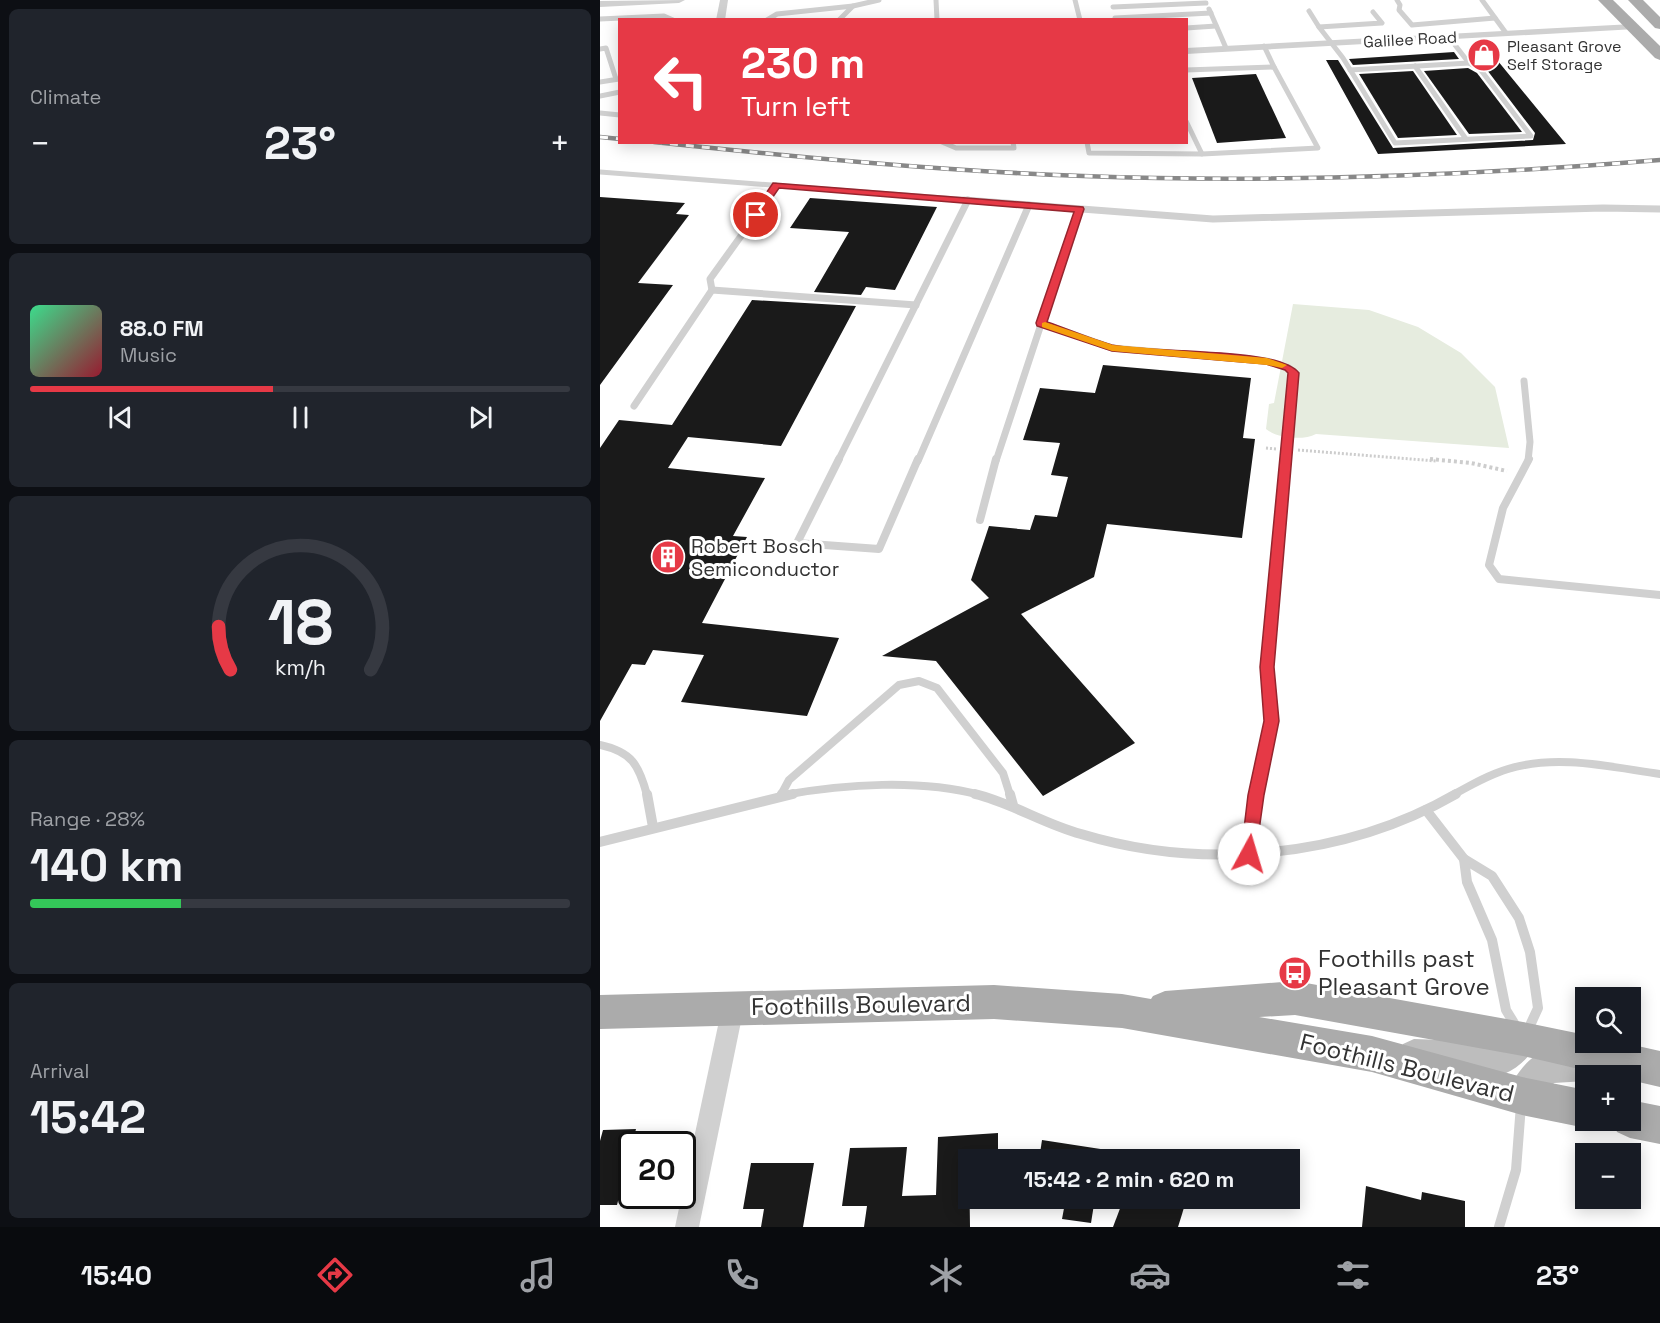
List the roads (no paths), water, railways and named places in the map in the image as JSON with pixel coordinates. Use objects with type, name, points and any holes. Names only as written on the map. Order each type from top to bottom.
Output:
[{"type":"main road","points":[[1605,0],[1660,55]]},
{"type":"main road","points":[[1635,0],[1660,25]]},
{"type":"main road","points":[[1633,27],[1651,33],[1660,41]]},
{"type":"main road","name":"Foothills Boulevard","points":[[1122,1011],[1295,998],[1523,1039],[1660,1069]]},
{"type":"main road","name":"Foothills Boulevard","points":[[600,1012],[994,1002],[1122,1011],[1372,1054],[1522,1096],[1575,1107]]},
{"type":"main road","points":[[1372,1054],[1504,1058],[1523,1039]]},
{"type":"main road","points":[[1522,1096],[1546,1067],[1625,1063]]},
{"type":"main road","points":[[1641,1121],[1660,1125]]},
{"type":"street","points":[[600,4],[679,0]]},
{"type":"street","points":[[720,18],[724,0]]},
{"type":"street","name":"Galilee Road","points":[[1188,51],[1633,27]]},
{"type":"street","points":[[687,1227],[733,1007]]},
{"type":"lane","points":[[770,18],[777,14],[853,6],[879,0]]},
{"type":"lane","points":[[936,0],[937,18]]},
{"type":"lane","points":[[1075,0],[1080,18]]},
{"type":"lane","points":[[1111,0],[1116,18]]},
{"type":"lane","points":[[1397,0],[1400,5],[1399,10],[1412,25],[1495,18]]},
{"type":"lane","points":[[1482,0],[1506,33]]},
{"type":"lane","points":[[1113,7],[1205,1],[1226,48]]},
{"type":"lane","points":[[841,18],[853,6]]},
{"type":"lane","points":[[1309,11],[1350,70],[1395,143],[1531,136],[1480,69],[1469,63],[1448,36]]},
{"type":"lane","points":[[1319,27],[1382,23],[1373,12]]},
{"type":"lane","points":[[1132,18],[1211,13]]},
{"type":"lane","points":[[621,18],[664,16],[668,18]]},
{"type":"lane","points":[[600,19],[618,18]]},
{"type":"lane","points":[[1188,28],[1216,27]]},
{"type":"lane","points":[[1087,144],[1089,153],[1202,154],[1318,148],[1264,46]]},
{"type":"lane","points":[[600,49],[606,48],[618,79],[600,82]]},
{"type":"lane","points":[[1350,70],[1469,63]]},
{"type":"lane","points":[[1415,66],[1466,139]]},
{"type":"lane","points":[[1188,70],[1274,67]]},
{"type":"lane","points":[[600,96],[618,92]]},
{"type":"lane","points":[[600,113],[618,115]]},
{"type":"lane","points":[[1188,125],[1202,154]]},
{"type":"lane","points":[[947,144],[956,148],[1014,148],[1013,144]]},
{"type":"lane","points":[[600,172],[1213,219],[1621,207],[1660,209]]},
{"type":"lane","points":[[634,406],[712,290],[710,279],[776,185]]},
{"type":"lane","points":[[968,200],[797,543],[879,549],[1029,205]]},
{"type":"lane","points":[[980,520],[996,459],[1079,209]]},
{"type":"lane","points":[[712,290],[916,305]]},
{"type":"lane","points":[[1041,323],[1112,348],[1267,361],[1289,368],[1294,373],[1267,667],[1272,721],[1256,795],[1249,854]]},
{"type":"lane","points":[[1524,381],[1530,442],[1528,459],[1503,508],[1497,543],[1489,565],[1492,573],[1499,579],[1660,595]]},
{"type":"lane","points":[[781,796],[789,780],[890,692],[899,685],[915,680],[927,681],[937,688],[1004,773],[1013,806]]},
{"type":"lane","points":[[600,745],[612,747],[631,758],[641,778],[651,809],[653,827]]},
{"type":"lane","points":[[600,842],[781,796],[883,786],[922,786],[967,792],[1013,806],[1060,827],[1111,841],[1141,847],[1217,855],[1249,854],[1305,847],[1367,832],[1426,810],[1473,783],[1518,766],[1574,764],[1660,774]]},
{"type":"lane","points":[[1426,810],[1464,859],[1492,876],[1519,918],[1530,952],[1538,1008],[1523,1039]]},
{"type":"lane","points":[[1464,859],[1467,882],[1492,940],[1506,1010],[1523,1039]]},
{"type":"lane","points":[[1499,1227],[1516,1170],[1522,1096]]},
{"type":"railway","points":[[600,137],[618,139]]},
{"type":"railway","points":[[674,144],[922,167],[1029,174],[1155,178],[1372,177],[1660,160]]},
{"type":"place","name":"Pleasant Grove Self Storage","points":[[1484,55]]},
{"type":"place","name":"Robert Bosch Semiconductor","points":[[668,557]]},
{"type":"place","name":"Foothills past Pleasant Grove","points":[[1295,973]]}]
